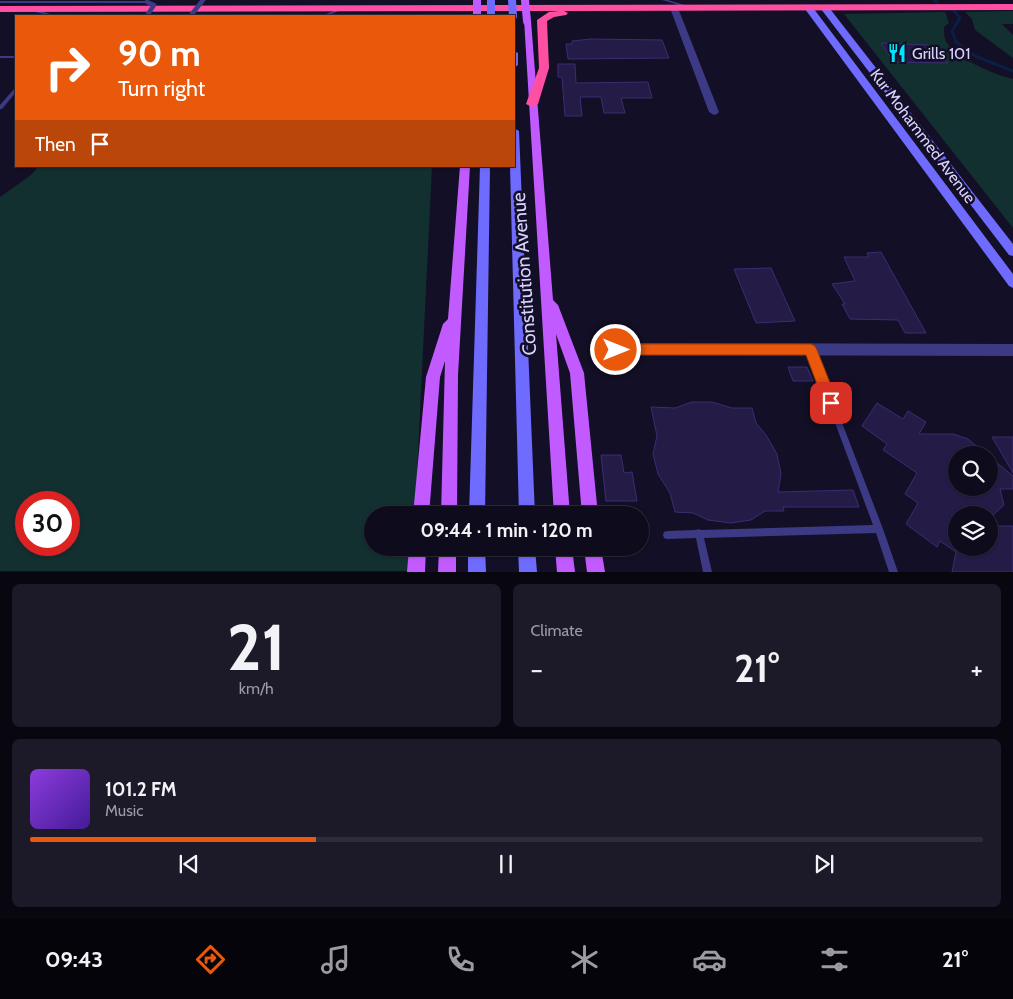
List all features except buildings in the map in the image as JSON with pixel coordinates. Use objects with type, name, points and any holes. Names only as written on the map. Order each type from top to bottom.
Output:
[{"type":"highway","points":[[542,0],[568,2],[584,8]]},
{"type":"highway","points":[[0,9],[1013,7]]},
{"type":"highway","points":[[532,104],[541,79],[544,61],[541,23],[546,16],[559,14],[639,13],[674,8]]},
{"type":"highway","points":[[353,9],[375,13],[449,15]]},
{"type":"main road","points":[[477,0],[477,15]]},
{"type":"main road","name":"Constitution Avenue","points":[[525,0],[561,506]]},
{"type":"main road","points":[[449,506],[455,310],[465,167]]},
{"type":"main road","points":[[546,289],[577,373],[589,506]]},
{"type":"main road","points":[[422,506],[433,376],[455,310]]},
{"type":"main road","points":[[416,572],[417,556]]},
{"type":"main road","points":[[447,572],[448,556]]},
{"type":"main road","points":[[565,556],[566,572]]},
{"type":"main road","points":[[595,556],[596,572]]},
{"type":"street","points":[[490,15],[491,0]]},
{"type":"street","points":[[512,0],[513,15]]},
{"type":"street","name":"Kur Mohammed Avenue","points":[[808,7],[1013,283]]},
{"type":"street","name":"Kur Mohammed Avenue","points":[[824,7],[1013,252]]},
{"type":"street","points":[[674,8],[714,112]]},
{"type":"street","name":"Constitution Avenue","points":[[478,506],[485,167]]},
{"type":"street","name":"Constitution Avenue","points":[[515,167],[518,287],[524,373],[527,506]]},
{"type":"street","points":[[616,350],[1013,350]]},
{"type":"street","points":[[476,572],[477,556]]},
{"type":"street","points":[[527,556],[528,572]]},
{"type":"lane","points":[[191,15],[202,0]]},
{"type":"lane","points":[[664,0],[693,8]]},
{"type":"lane","points":[[0,2],[147,2],[154,5],[148,15]]},
{"type":"lane","points":[[30,9],[51,15]]},
{"type":"lane","points":[[330,15],[342,9]]},
{"type":"lane","points":[[0,57],[15,57]]},
{"type":"lane","points":[[0,108],[15,91]]},
{"type":"lane","points":[[811,350],[894,572]]},
{"type":"lane","points":[[667,535],[879,528]]},
{"type":"lane","points":[[699,533],[708,572]]},
{"type":"green space","points":[[1013,11],[1013,24],[1002,24],[1013,35],[1013,58],[975,30],[972,19],[965,12]]},
{"type":"green space","points":[[945,12],[949,23],[944,27],[945,37],[952,49],[977,66],[1013,79],[1013,228],[844,14]]},
{"type":"green space","points":[[38,167],[432,167],[415,506],[364,506],[364,556],[413,556],[412,571],[0,571],[0,197],[31,175]]},
{"type":"waterway","points":[[954,11],[960,18],[952,31],[956,42],[975,56],[1013,71]]},
{"type":"place","name":"Grills 101","points":[[897,53]]},
{"type":"route","points":[[616,350],[811,350],[831,403]]}]
